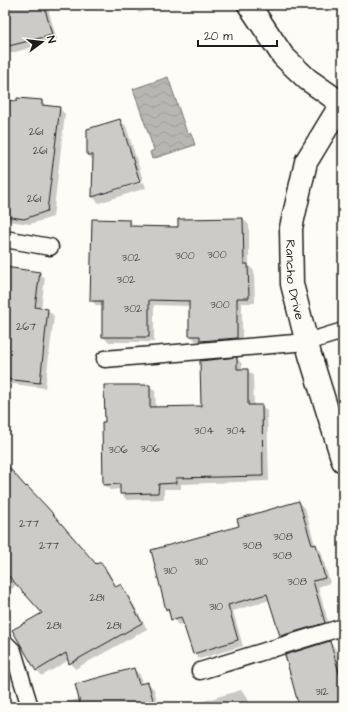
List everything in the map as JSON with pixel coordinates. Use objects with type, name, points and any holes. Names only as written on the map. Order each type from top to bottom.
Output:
[{"type":"street","points":[[248,5],[284,56],[307,79],[342,102]]},
{"type":"street","name":"Rancho Drive","points":[[342,102],[306,162],[291,228],[292,284],[307,342],[343,461]]},
{"type":"lane","points":[[5,239],[50,247]]},
{"type":"lane","points":[[105,359],[307,342],[343,332]]},
{"type":"lane","points":[[200,671],[343,627]]},
{"type":"lane","points":[[5,643],[13,651],[30,707]]},
{"type":"water","points":[[168,77],[187,133],[191,133],[195,145],[152,159],[150,152],[154,150],[133,89]]},
{"type":"building","points":[[5,5],[44,5],[52,35],[5,47]]},
{"type":"building","points":[[17,98],[42,100],[42,105],[60,107],[47,211],[24,219],[5,216],[5,100],[17,101]]},
{"type":"building","points":[[120,119],[140,182],[92,197],[93,155],[87,155],[87,129]]},
{"type":"building","points":[[243,218],[244,264],[248,264],[249,298],[237,298],[237,338],[200,341],[200,336],[189,336],[189,301],[149,300],[149,337],[102,337],[102,301],[90,301],[92,219],[130,220],[130,226],[178,227],[178,219]]},
{"type":"building","points":[[5,267],[40,272],[35,307],[48,309],[40,383],[5,379]]},
{"type":"building","points":[[237,357],[237,369],[248,369],[248,405],[262,405],[263,476],[176,478],[176,483],[159,484],[158,493],[120,494],[120,484],[103,485],[102,422],[105,422],[104,385],[150,385],[150,407],[201,406],[200,361]]},
{"type":"building","points":[[5,463],[26,487],[27,486],[47,507],[96,564],[101,562],[116,587],[121,584],[142,623],[69,664],[66,653],[36,671],[12,630],[42,613],[5,572]]},
{"type":"building","points":[[299,501],[312,545],[316,544],[325,578],[313,581],[325,623],[280,636],[267,594],[228,605],[238,640],[193,654],[181,617],[171,620],[168,608],[166,610],[151,550],[239,526],[237,519]]},
{"type":"building","points":[[330,641],[343,687],[343,707],[299,707],[285,655]]},
{"type":"building","points":[[134,668],[139,684],[148,682],[155,707],[81,707],[75,684]]}]
